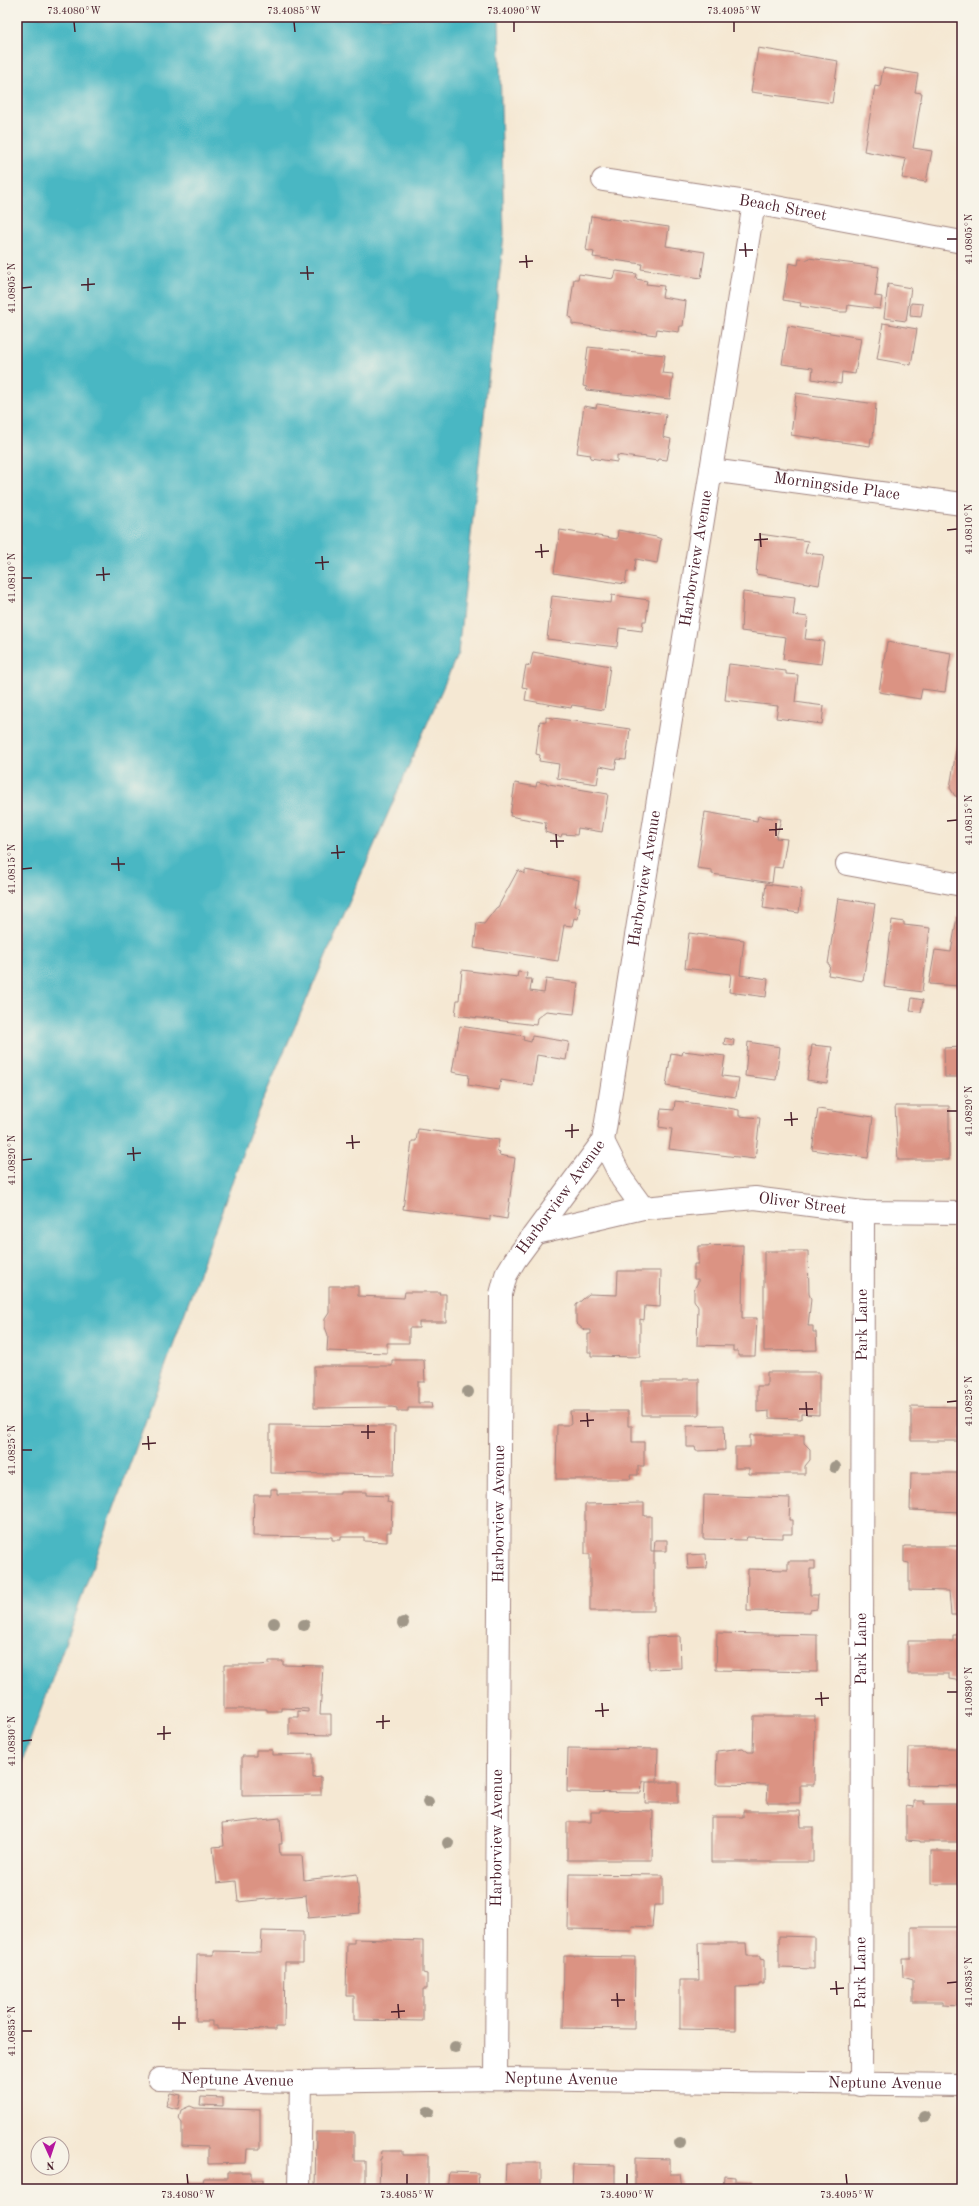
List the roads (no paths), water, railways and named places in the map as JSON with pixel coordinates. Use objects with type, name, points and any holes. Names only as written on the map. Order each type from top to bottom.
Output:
[{"type":"street","name":"Beach Street","points":[[603,180],[754,202],[962,242]]},
{"type":"street","name":"Harborview Avenue","points":[[496,2079],[500,1294],[506,1275],[603,1141],[754,202]]},
{"type":"street","name":"Morningside Place","points":[[712,470],[962,504]]},
{"type":"street","points":[[847,864],[962,885]]},
{"type":"street","points":[[603,1141],[622,1179],[643,1208]]},
{"type":"street","name":"Oliver Street","points":[[536,1232],[643,1208],[755,1198],[863,1212],[962,1213]]},
{"type":"street","name":"Park Lane","points":[[861,2085],[863,1212]]},
{"type":"street","name":"Neptune Avenue","points":[[159,2078],[301,2082],[496,2079],[861,2085],[962,2085]]},
{"type":"street","points":[[299,2189],[301,2082]]},
{"type":"water","points":[[17,17],[499,17],[504,235],[458,653],[256,1116],[17,1776]]}]
